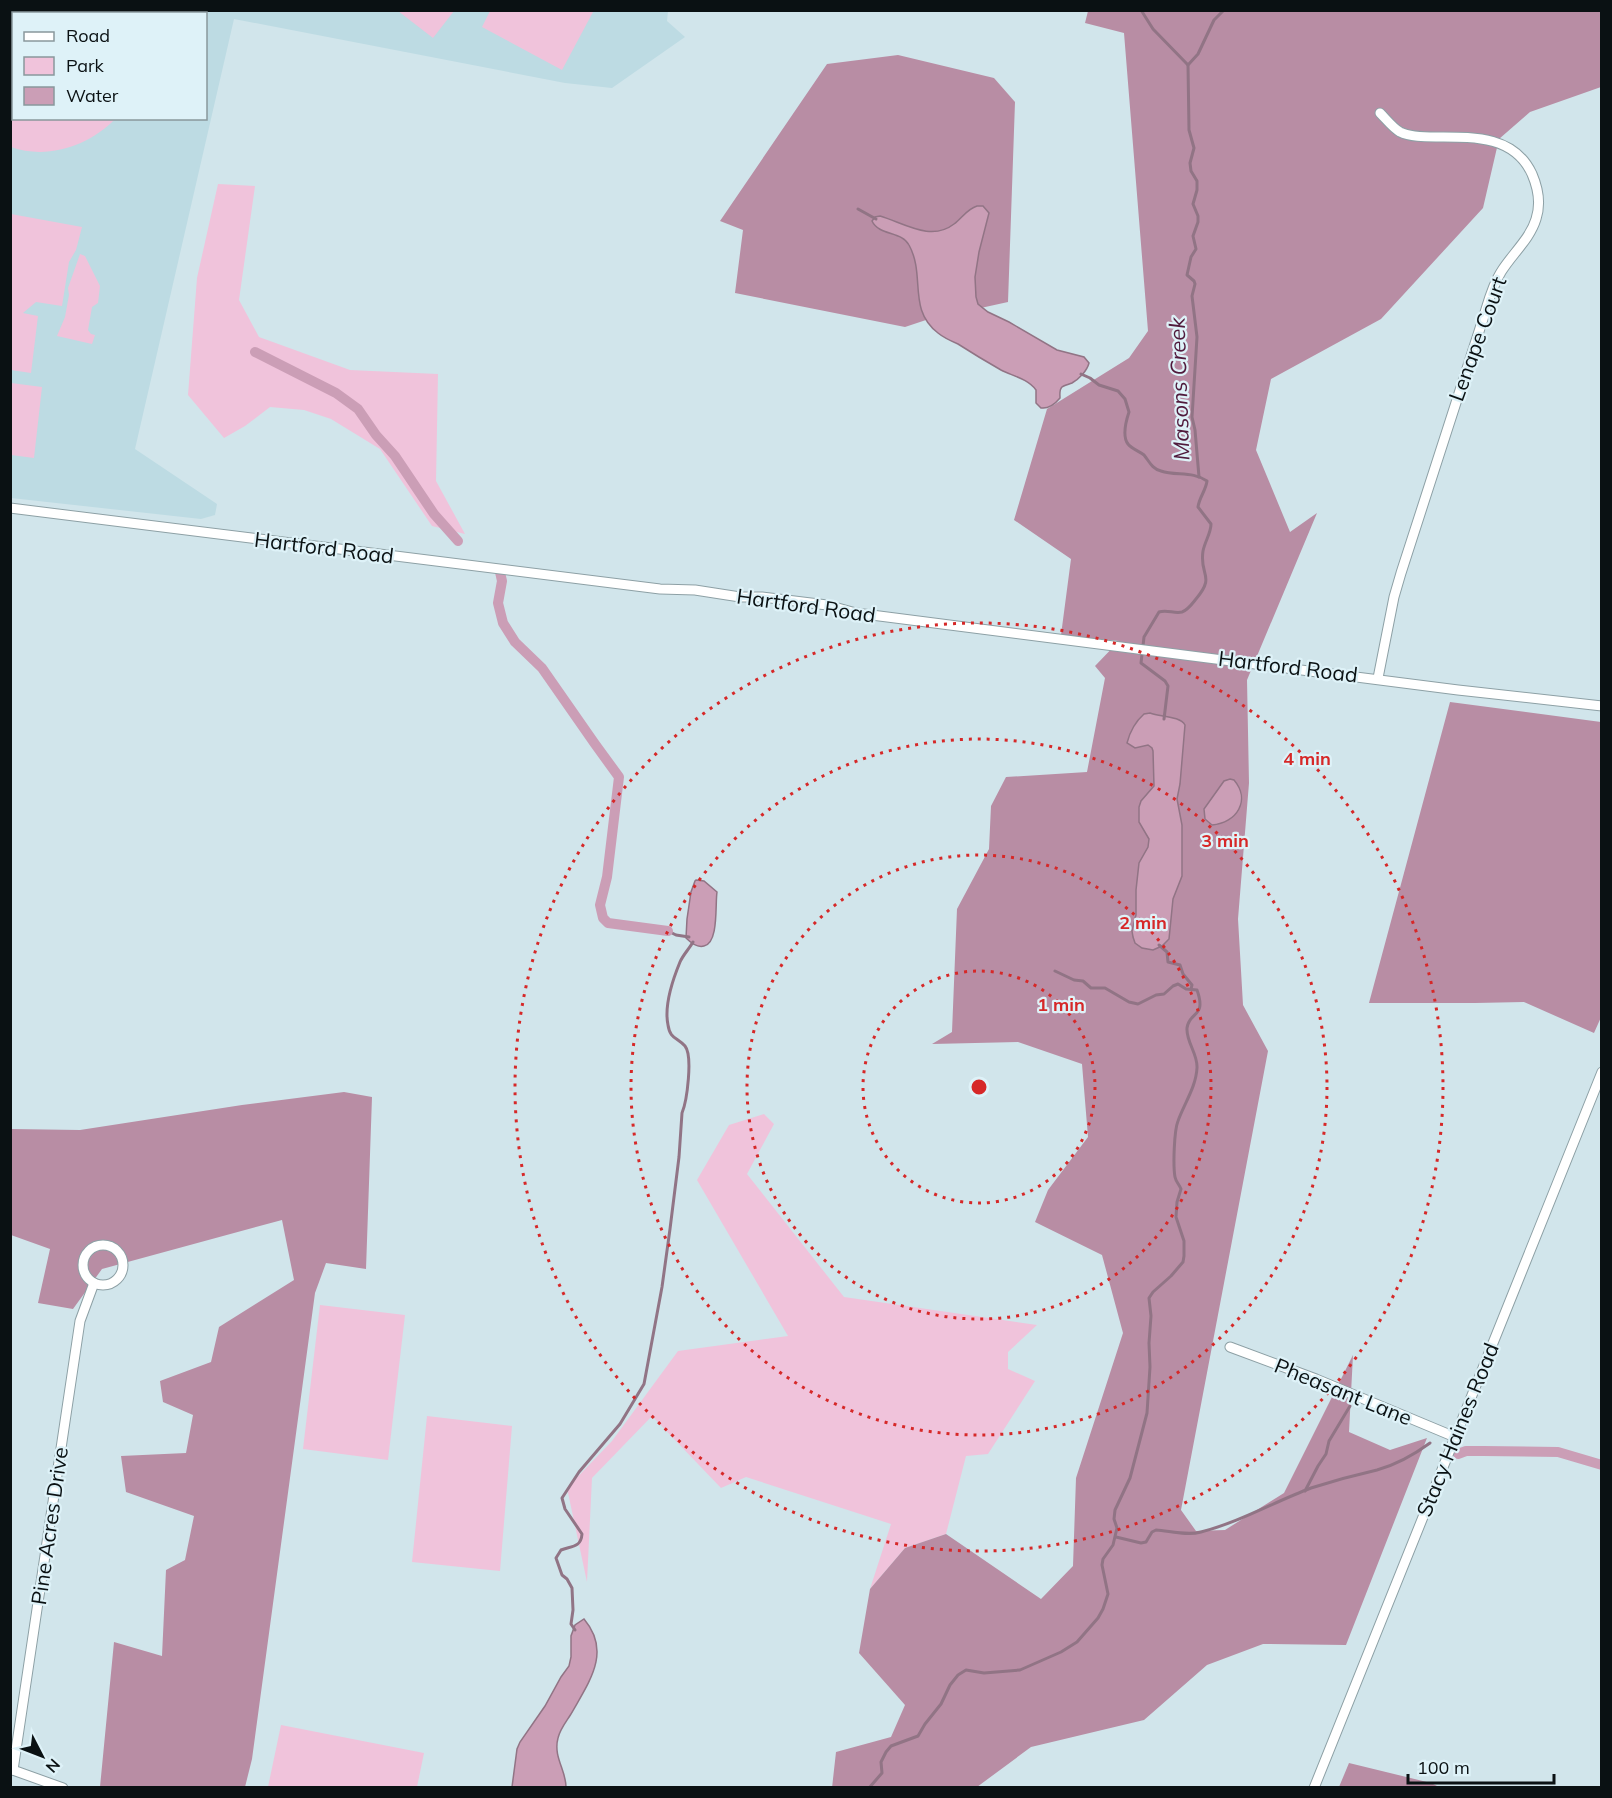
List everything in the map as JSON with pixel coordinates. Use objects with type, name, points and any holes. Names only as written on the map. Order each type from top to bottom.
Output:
[{"type":"street","name":"Lenape Court","points":[[1378,678],[1401,573],[1492,293],[1501,271],[1529,234],[1536,219],[1538,207],[1537,188],[1530,170],[1518,154],[1507,147],[1496,141],[1479,138],[1427,137],[1400,132],[1380,113]]},
{"type":"street","name":"Hartford Road","points":[[10,508],[660,590],[695,590],[740,597],[762,597],[827,605],[856,613],[1458,690],[1602,706]]},
{"type":"street","name":"Stacy Haines Road","points":[[1314,1788],[1602,1072]]},
{"type":"street","points":[[107,1245],[117,1250],[123,1260],[123,1271],[116,1281],[106,1285],[94,1283],[86,1275],[83,1264],[86,1253],[95,1246],[107,1245]]},
{"type":"street","name":"Pine Acres Drive","points":[[12,1770],[80,1321],[94,1283]]},
{"type":"street","name":"Pheasant Lane","points":[[1230,1347],[1316,1379],[1455,1437]]},
{"type":"street","points":[[12,1770],[63,1788]]},
{"type":"shaded area","points":[[11,11],[668,11],[667,21],[685,37],[612,88],[565,83],[234,19],[135,449],[217,504],[215,515],[201,519],[11,498]]},
{"type":"shaded area","points":[[1088,11],[1601,11],[1601,87],[1530,112],[1499,139],[1483,208],[1381,319],[1271,379],[1256,450],[1290,532],[1317,513],[1247,680],[1249,783],[1238,919],[1243,1005],[1268,1051],[1181,1510],[1196,1531],[1225,1530],[1284,1493],[1353,1355],[1349,1432],[1390,1450],[1427,1438],[1346,1645],[1263,1644],[1207,1665],[1144,1720],[1031,1747],[977,1787],[832,1788],[836,1752],[891,1737],[905,1705],[859,1653],[870,1589],[905,1548],[946,1534],[1041,1599],[1073,1566],[1076,1478],[1123,1333],[1102,1255],[1035,1222],[1048,1190],[1088,1137],[1082,1064],[1018,1042],[932,1044],[952,1032],[957,909],[989,849],[991,806],[1006,777],[1087,772],[1105,678],[1095,666],[1119,641],[1061,635],[1071,559],[1014,520],[1047,409],[1129,358],[1148,331],[1124,33],[1085,23]]},
{"type":"shaded area","points":[[898,55],[994,78],[1015,102],[1008,302],[926,320],[905,327],[735,293],[743,230],[720,221],[827,64]]},
{"type":"shaded area","points":[[1450,702],[1601,722],[1602,1015],[1594,1033],[1524,1002],[1369,1003]]},
{"type":"shaded area","points":[[344,1092],[372,1097],[366,1269],[326,1263],[315,1293],[252,1759],[245,1787],[100,1787],[114,1642],[162,1656],[166,1570],[185,1560],[194,1516],[126,1492],[121,1456],[186,1453],[193,1415],[163,1402],[160,1381],[211,1362],[219,1327],[294,1280],[282,1220],[102,1269],[73,1309],[38,1303],[50,1249],[11,1235],[11,1129],[80,1130]]},
{"type":"shaded area","points":[[1349,1763],[1431,1783],[1439,1787],[1339,1787]]},
{"type":"green space","points":[[11,10],[201,10],[200,12],[12,12],[12,120],[114,120],[93,137],[67,148],[39,152],[11,147]]},
{"type":"green space","points":[[398,11],[454,11],[433,38]]},
{"type":"green space","points":[[490,11],[593,12],[562,70],[482,27]]},
{"type":"green space","points":[[218,184],[255,186],[239,300],[259,337],[350,370],[438,374],[436,481],[465,534],[432,526],[380,449],[331,419],[304,410],[270,407],[224,438],[188,395],[197,278]]},
{"type":"green space","points":[[11,214],[82,227],[76,250],[69,262],[62,306],[36,302],[23,313],[38,316],[31,373],[11,370]]},
{"type":"green space","points":[[80,254],[85,256],[100,286],[98,303],[92,307],[88,330],[95,335],[92,344],[57,336],[65,317],[68,288]]},
{"type":"green space","points":[[11,383],[42,387],[34,458],[11,455]]},
{"type":"green space","points":[[764,1114],[774,1124],[747,1174],[844,1297],[1037,1325],[1008,1352],[1008,1369],[1035,1381],[988,1454],[966,1456],[946,1534],[905,1548],[870,1589],[891,1524],[746,1477],[721,1488],[652,1416],[592,1478],[587,1582],[567,1488],[612,1441],[678,1351],[788,1336],[697,1180],[729,1125]]},
{"type":"green space","points":[[320,1305],[405,1315],[388,1460],[303,1449]]},
{"type":"green space","points":[[427,1416],[512,1426],[500,1571],[412,1562]]},
{"type":"green space","points":[[281,1725],[424,1753],[417,1787],[268,1787]]},
{"type":"water","points":[[983,206],[989,213],[975,277],[978,304],[988,312],[1057,350],[1084,357],[1089,363],[1080,377],[1062,387],[1060,398],[1049,407],[1041,408],[1036,403],[1036,390],[1029,383],[945,338],[929,324],[920,303],[914,257],[909,245],[901,237],[875,226],[872,221],[875,217],[880,216],[917,229],[936,231],[954,224],[967,211]]},
{"type":"water","points":[[1144,714],[1175,718],[1185,725],[1177,799],[1182,825],[1182,876],[1173,899],[1169,939],[1162,946],[1153,950],[1142,948],[1135,943],[1132,931],[1136,915],[1139,863],[1148,847],[1149,839],[1139,822],[1139,807],[1141,801],[1154,786],[1153,751],[1148,745],[1135,748],[1127,743],[1138,720]]},
{"type":"water","points":[[1234,780],[1239,788],[1241,802],[1239,809],[1228,820],[1212,825],[1205,819],[1204,809],[1224,781]]},
{"type":"water","points":[[696,880],[704,881],[717,892],[714,931],[709,943],[704,946],[694,945],[686,938],[691,892]]},
{"type":"water","points":[[584,1619],[592,1631],[597,1655],[590,1679],[558,1738],[557,1751],[566,1787],[512,1787],[520,1742],[569,1666],[571,1636],[575,1625]]},
{"type":"waterway","points":[[1141,10],[1153,29],[1188,65]]},
{"type":"waterway","name":"Masons Creek","points":[[1199,477],[1192,417],[1197,337],[1192,296],[1195,284],[1187,275],[1191,257],[1196,249],[1193,236],[1198,222],[1193,204],[1197,181],[1191,171],[1190,163],[1194,148],[1189,130],[1188,65],[1198,54],[1214,20],[1224,10]]},
{"type":"waterway","points":[[858,209],[876,219]]},
{"type":"waterway","points":[[255,352],[336,393],[358,409],[376,435],[395,456],[434,514],[458,541]]},
{"type":"waterway","name":"Masons Creek","points":[[1081,374],[1099,385],[1118,391],[1125,399],[1129,412],[1125,428],[1126,441],[1144,455],[1153,467],[1161,471],[1196,476],[1207,481],[1198,507],[1211,524],[1202,559],[1205,585],[1193,603],[1184,611],[1159,612],[1144,637],[1141,663],[1165,681],[1168,686],[1164,719]]},
{"type":"waterway","points":[[500,572],[502,581],[498,603],[503,623],[515,642],[542,668],[619,777],[607,877],[600,905],[603,918],[608,923],[668,931]]},
{"type":"waterway","points":[[668,931],[689,937]]},
{"type":"waterway","points":[[575,1630],[571,1624],[572,1588],[562,1575],[556,1558],[561,1550],[578,1544],[582,1534],[565,1509],[562,1498],[579,1472],[620,1424],[644,1384],[662,1287],[688,1079],[687,1051],[685,1046],[670,1033],[667,1010],[677,969],[693,942]]},
{"type":"waterway","name":"Masons Creek","points":[[1159,945],[1167,952],[1168,962],[1180,965],[1183,974],[1192,985],[1191,989]]},
{"type":"waterway","name":"Masons Creek","points":[[869,1788],[882,1773],[881,1762],[886,1752],[891,1746],[918,1736],[958,1675],[966,1670],[984,1673],[1020,1670],[1061,1652],[1077,1642],[1098,1618],[1108,1594],[1102,1565],[1103,1559],[1113,1545],[1117,1528],[1114,1519],[1115,1510],[1130,1478],[1147,1413],[1151,1316],[1149,1298],[1183,1262],[1184,1256],[1184,1241],[1176,1217],[1181,1189],[1175,1177],[1174,1149],[1178,1121],[1196,1075],[1197,1063],[1187,1028],[1188,1023],[1199,1010],[1200,999],[1197,990],[1186,989],[1178,984],[1164,994],[1156,995],[1138,1004],[1129,1002],[1105,988],[1091,988],[1083,981],[1074,980],[1055,971]]},
{"type":"waterway","points":[[1305,1491],[1326,1454],[1329,1441],[1350,1406]]},
{"type":"waterway","points":[[1116,1537],[1141,1543],[1146,1542],[1156,1530],[1190,1534],[1215,1528],[1311,1488],[1391,1465],[1430,1443]]},
{"type":"waterway","points":[[1458,1454],[1466,1451],[1558,1452],[1602,1465]]}]
